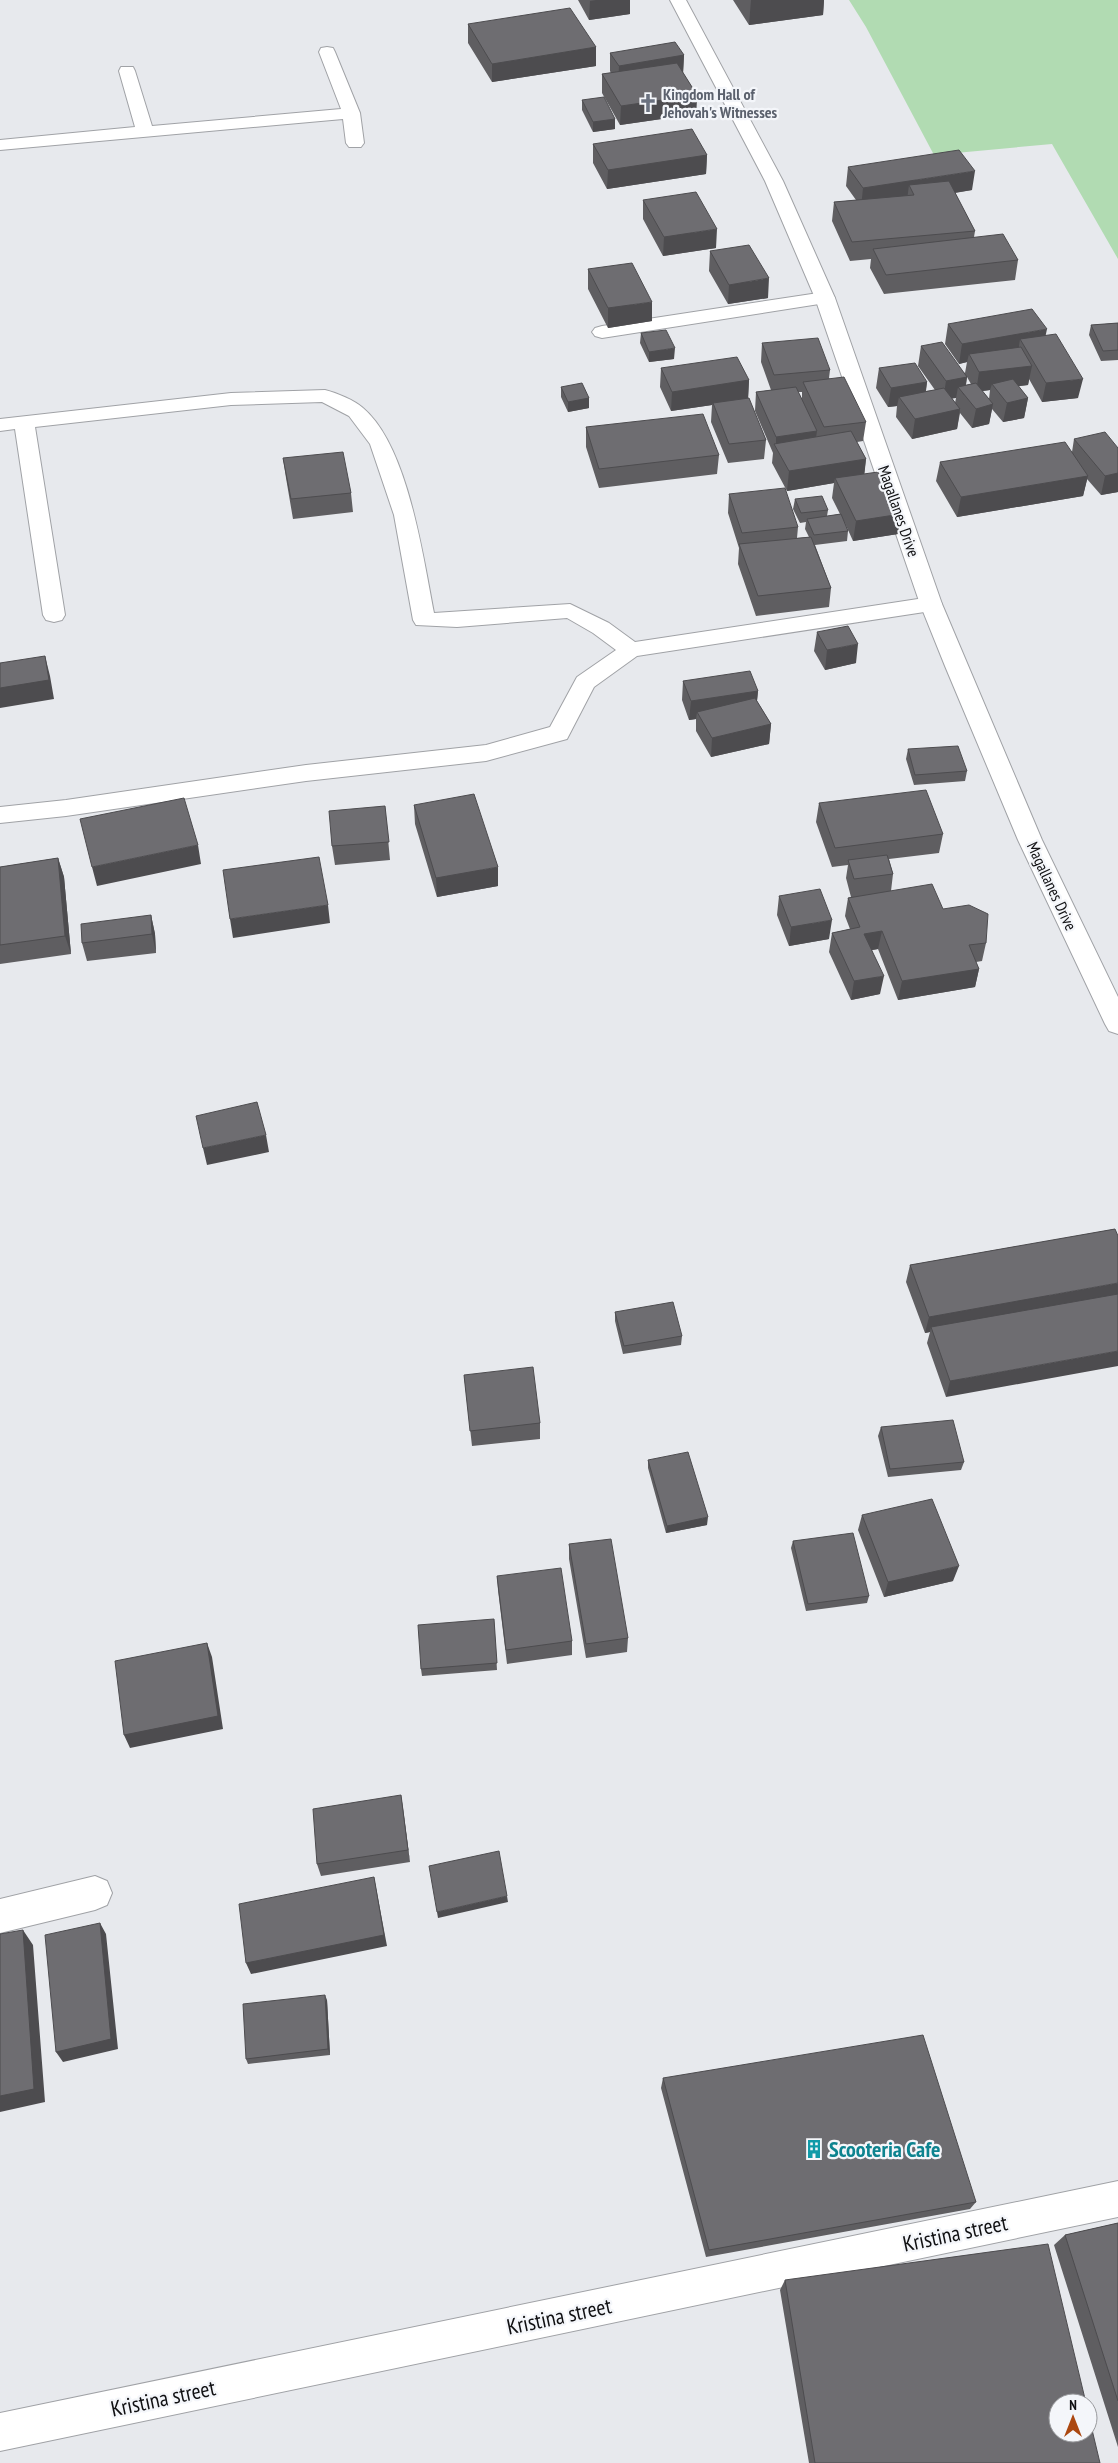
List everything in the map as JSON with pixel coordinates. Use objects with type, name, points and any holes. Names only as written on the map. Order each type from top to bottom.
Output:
[{"type":"street","name":"Magallanes Drive","points":[[678,0],[774,181],[825,298],[931,604],[1030,840],[1118,1024]]},
{"type":"street","points":[[327,52],[351,113],[355,143]]},
{"type":"street","points":[[127,71],[144,130]]},
{"type":"street","points":[[0,145],[144,130],[351,113]]},
{"type":"street","points":[[602,332],[825,298]]},
{"type":"street","points":[[0,424],[231,399],[325,396],[356,412],[380,443],[404,515],[424,620],[457,620],[570,610],[601,628],[631,650]]},
{"type":"street","points":[[24,422],[54,615]]},
{"type":"street","points":[[0,815],[66,808],[306,774],[486,753],[559,733],[585,682],[631,650],[931,604]]},
{"type":"street","points":[[0,1916],[95,1893]]},
{"type":"street","name":"Kristina street","points":[[0,2432],[1118,2199]]},
{"type":"green space","points":[[849,0],[1118,0],[1118,259],[1052,144],[934,155],[866,27]]},
{"type":"building","points":[[570,8],[596,47],[492,64],[468,24]]},
{"type":"building","points":[[675,42],[684,55],[619,66],[610,53]]},
{"type":"building","points":[[677,63],[697,95],[621,106],[602,74]]},
{"type":"building","points":[[604,97],[615,119],[593,122],[582,100]]},
{"type":"building","points":[[692,129],[707,155],[608,170],[593,144]]},
{"type":"building","points":[[959,150],[975,171],[863,188],[848,167]]},
{"type":"building","points":[[949,181],[975,231],[852,242],[834,202],[914,195],[909,185]]},
{"type":"building","points":[[696,192],[717,229],[664,237],[643,200]]},
{"type":"building","points":[[1003,234],[1018,260],[886,275],[873,249]]},
{"type":"building","points":[[749,245],[769,278],[729,285],[710,251]]},
{"type":"building","points":[[632,263],[652,302],[608,308],[588,269]]},
{"type":"building","points":[[1032,309],[1047,329],[962,344],[948,324]]},
{"type":"building","points":[[1118,323],[1118,350],[1103,351],[1091,325]]},
{"type":"building","points":[[666,330],[675,348],[649,352],[641,333]]},
{"type":"building","points":[[1056,334],[1083,379],[1046,383],[1020,339]]},
{"type":"building","points":[[818,338],[830,370],[774,375],[762,343]]},
{"type":"building","points":[[942,342],[967,377],[946,381],[921,346]]},
{"type":"building","points":[[1021,347],[1032,366],[979,372],[969,354]]},
{"type":"building","points":[[737,357],[749,380],[672,392],[661,368]]},
{"type":"building","points":[[915,363],[927,382],[891,388],[879,368]]},
{"type":"building","points":[[844,377],[866,422],[824,427],[803,382]]},
{"type":"building","points":[[1013,379],[1028,398],[1007,403],[992,384]]},
{"type":"building","points":[[582,383],[589,398],[568,402],[561,387]]},
{"type":"building","points":[[976,383],[993,404],[976,409],[958,387]]},
{"type":"building","points":[[796,387],[817,431],[776,437],[756,392]]},
{"type":"building","points":[[944,388],[960,409],[915,419],[899,397]]},
{"type":"building","points":[[749,398],[766,440],[729,444],[713,403]]},
{"type":"building","points":[[703,414],[719,455],[599,469],[586,427]]},
{"type":"building","points":[[851,431],[866,459],[789,471],[774,444]]},
{"type":"building","points":[[1105,432],[1118,448],[1118,473],[1105,476],[1074,439]]},
{"type":"building","points":[[1065,442],[1088,476],[961,497],[940,462]]},
{"type":"building","points":[[343,452],[351,493],[291,499],[283,458]]},
{"type":"building","points":[[878,472],[901,514],[856,521],[835,478]]},
{"type":"building","points":[[785,488],[798,527],[742,533],[729,494]]},
{"type":"building","points":[[822,496],[828,510],[801,513],[795,499]]},
{"type":"building","points":[[841,514],[848,531],[814,535],[807,519]]},
{"type":"building","points":[[811,537],[831,588],[758,596],[739,544]]},
{"type":"building","points":[[848,626],[858,644],[827,650],[817,632]]},
{"type":"building","points":[[45,656],[49,680],[0,688],[0,663]]},
{"type":"building","points":[[750,671],[758,691],[691,701],[683,681]]},
{"type":"building","points":[[755,698],[771,724],[712,738],[697,712]]},
{"type":"building","points":[[958,746],[967,771],[915,775],[908,749]]},
{"type":"building","points":[[926,790],[943,834],[835,848],[819,803]]},
{"type":"building","points":[[474,794],[498,867],[436,878],[414,805]]},
{"type":"building","points":[[184,798],[198,845],[92,867],[80,819]]},
{"type":"building","points":[[385,806],[389,842],[332,846],[329,811]]},
{"type":"building","points":[[887,855],[893,874],[854,879],[848,860]]},
{"type":"building","points":[[319,857],[328,905],[230,919],[223,870]]},
{"type":"building","points":[[58,858],[65,936],[0,945],[0,867]]},
{"type":"building","points":[[932,884],[943,909],[969,905],[988,914],[986,943],[969,945],[979,969],[902,981],[882,931],[864,934],[884,976],[854,981],[832,933],[860,927],[848,898]]},
{"type":"building","points":[[820,889],[832,920],[791,927],[779,896]]},
{"type":"building","points":[[151,915],[152,934],[82,943],[81,924]]},
{"type":"building","points":[[257,1102],[266,1135],[203,1148],[196,1116]]},
{"type":"building","points":[[1115,1229],[1118,1236],[1118,1283],[929,1317],[910,1265]]},
{"type":"building","points":[[1118,1294],[1118,1351],[950,1381],[931,1327]]},
{"type":"building","points":[[673,1302],[682,1336],[624,1346],[615,1312]]},
{"type":"building","points":[[533,1367],[540,1423],[470,1431],[464,1375]]},
{"type":"building","points":[[953,1420],[964,1462],[890,1469],[881,1427]]},
{"type":"building","points":[[688,1452],[708,1517],[667,1526],[648,1460]]},
{"type":"building","points":[[932,1499],[959,1566],[888,1582],[862,1515]]},
{"type":"building","points":[[853,1533],[869,1596],[808,1604],[793,1541]]},
{"type":"building","points":[[611,1539],[628,1638],[586,1644],[569,1544]]},
{"type":"building","points":[[561,1568],[572,1641],[506,1650],[497,1576]]},
{"type":"building","points":[[494,1619],[497,1663],[421,1669],[418,1625]]},
{"type":"building","points":[[207,1643],[218,1716],[124,1735],[115,1661]]},
{"type":"building","points":[[401,1795],[408,1850],[317,1864],[313,1809]]},
{"type":"building","points":[[499,1851],[507,1896],[437,1912],[429,1866]]},
{"type":"building","points":[[374,1877],[384,1935],[246,1963],[239,1904]]},
{"type":"building","points":[[100,1923],[111,2039],[56,2052],[45,1935]]},
{"type":"building","points":[[23,1930],[34,2089],[0,2096],[0,1934]]},
{"type":"building","points":[[325,1995],[328,2049],[246,2059],[243,2004]]},
{"type":"building","name":"Scooteria Cafe","points":[[923,2035],[976,2202],[709,2250],[663,2078]]},
{"type":"building","points":[[1118,2223],[1118,2401],[1065,2235]]},
{"type":"building","points":[[1048,2244],[1084,2393],[1048,2393],[1048,2443],[1095,2443],[1100,2463],[815,2463],[785,2280]]},
{"type":"place","name":"Kingdom Hall of Jehovah's Witnesses","points":[[648,103]]},
{"type":"place","name":"Scooteria Cafe","points":[[814,2149]]}]
